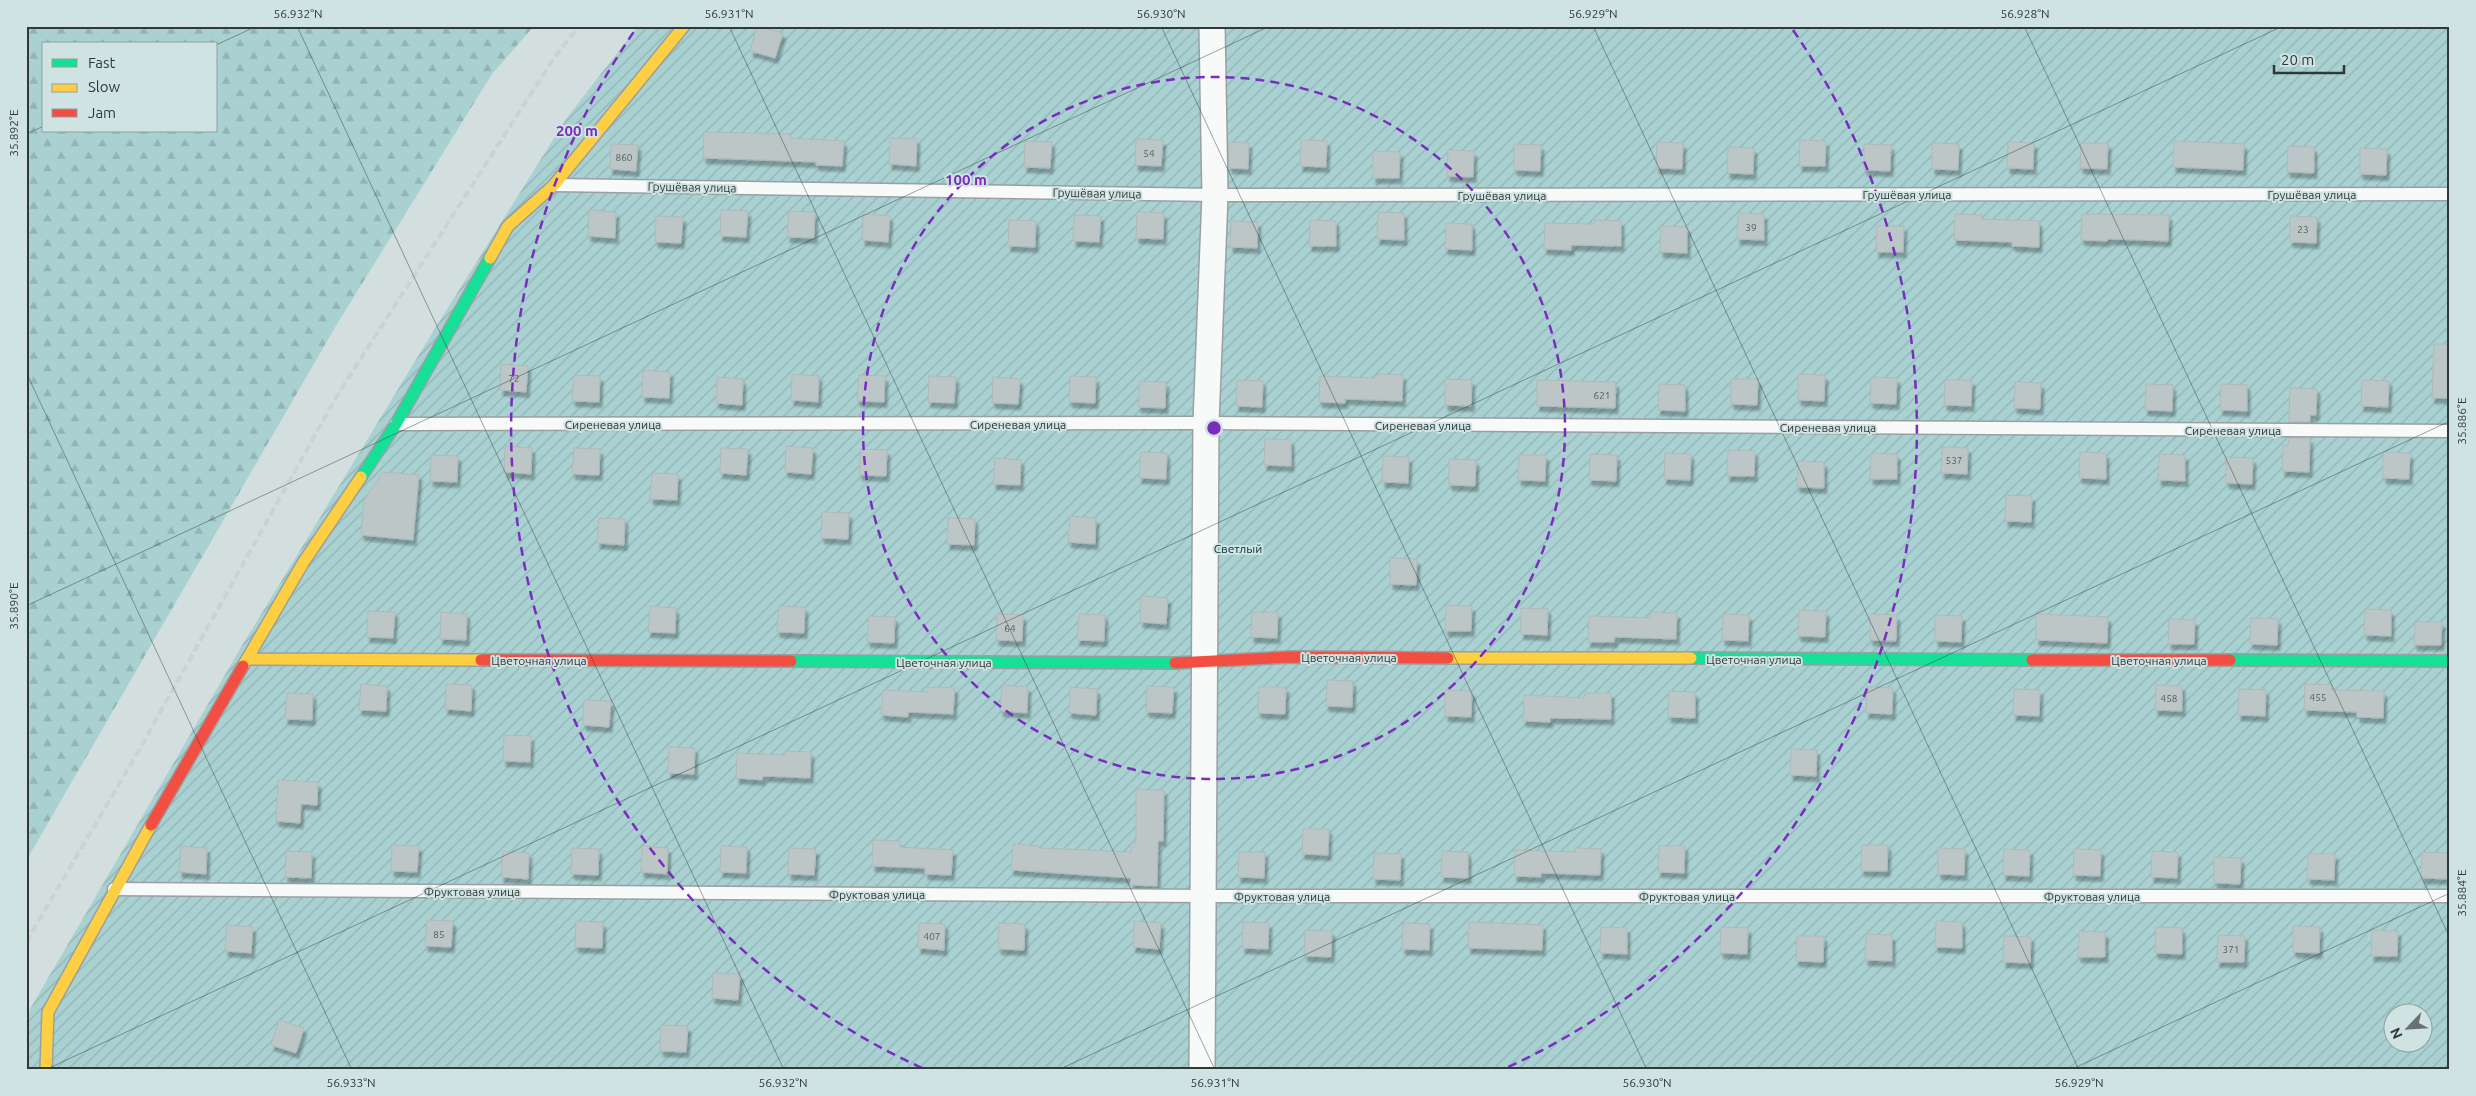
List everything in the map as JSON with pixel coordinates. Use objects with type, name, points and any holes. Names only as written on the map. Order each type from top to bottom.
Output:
[{"type":"street","points":[[46,1070],[48,1012],[114,889],[303,563],[396,424],[508,226],[554,185],[684,26]]},
{"type":"street","points":[[1202,1070],[1206,424],[1215,195],[1212,26]]},
{"type":"street","name":"Цветочная улица","points":[[248,659],[1205,663],[1291,657],[2450,661]]},
{"type":"lane","name":"Грушёвая улица","points":[[554,185],[1215,195],[2450,194]]},
{"type":"lane","name":"Сиреневая улица","points":[[396,424],[1206,424],[2450,431]]},
{"type":"lane","name":"Фруктовая улица","points":[[114,889],[1204,896],[2450,896]]},
{"type":"green space","points":[[26,26],[534,26],[492,74],[337,324],[26,861]]},
{"type":"green space","name":"Светлый","points":[[638,26],[2450,26],[2450,1070],[26,1070],[26,1016],[243,644],[434,330],[566,119]]},
{"type":"building","points":[[757,26],[783,33],[775,58],[750,51]]},
{"type":"building","points":[[704,132],[790,134],[790,138],[844,141],[842,166],[816,165],[816,162],[703,158]]},
{"type":"building","points":[[890,138],[917,139],[916,166],[889,164]]},
{"type":"building","points":[[1136,139],[1163,140],[1161,166],[1135,165]]},
{"type":"building","points":[[1301,140],[1327,141],[1326,167],[1300,166]]},
{"type":"building","points":[[1800,140],[1826,141],[1825,166],[1799,166]]},
{"type":"building","points":[[1025,141],[1052,142],[1050,168],[1024,167]]},
{"type":"building","points":[[2174,141],[2244,144],[2243,170],[2173,167]]},
{"type":"building","points":[[1228,142],[1249,143],[1248,169],[1229,168]]},
{"type":"building","points":[[1657,142],[1683,143],[1682,169],[1656,168]]},
{"type":"building","points":[[2008,142],[2034,143],[2033,169],[2007,168]]},
{"type":"building","points":[[1932,143],[1959,144],[1958,170],[1932,169]]},
{"type":"building","points":[[2081,143],[2108,143],[2107,169],[2080,168]]},
{"type":"building","points":[[611,144],[638,145],[636,171],[610,169]]},
{"type":"building","points":[[1514,144],[1541,145],[1540,171],[1514,170]]},
{"type":"building","points":[[1864,144],[1891,145],[1890,171],[1864,170]]},
{"type":"building","points":[[2288,146],[2314,147],[2314,173],[2287,172]]},
{"type":"building","points":[[1728,147],[1754,148],[1753,174],[1727,173]]},
{"type":"building","points":[[2360,148],[2387,149],[2386,175],[2360,174]]},
{"type":"building","points":[[1448,150],[1474,151],[1473,177],[1447,176]]},
{"type":"building","points":[[1373,151],[1400,152],[1399,178],[1373,178]]},
{"type":"building","points":[[589,210],[616,212],[615,238],[588,236]]},
{"type":"building","points":[[721,210],[748,211],[746,237],[720,236]]},
{"type":"building","points":[[789,211],[815,212],[814,238],[787,237]]},
{"type":"building","points":[[1137,212],[1164,213],[1163,239],[1136,238]]},
{"type":"building","points":[[1378,212],[1404,213],[1404,240],[1377,239]]},
{"type":"building","points":[[1738,213],[1764,214],[1764,240],[1737,239]]},
{"type":"building","points":[[863,214],[890,216],[888,242],[862,240]]},
{"type":"building","points":[[1955,214],[1982,215],[1981,219],[2039,221],[2039,247],[2012,246],[2012,242],[1954,240]]},
{"type":"building","points":[[2082,214],[2169,215],[2168,241],[2081,240]]},
{"type":"building","points":[[1074,215],[1101,216],[1099,242],[1073,241]]},
{"type":"building","points":[[656,216],[683,217],[681,243],[655,242]]},
{"type":"building","points":[[2290,216],[2317,217],[2316,243],[2290,242]]},
{"type":"building","points":[[1009,220],[1036,221],[1035,247],[1008,246]]},
{"type":"building","points":[[1310,220],[1336,221],[1336,246],[1309,246]]},
{"type":"building","points":[[1595,220],[1621,221],[1621,246],[1571,245],[1571,250],[1544,249],[1545,223],[1595,224]]},
{"type":"building","points":[[1231,221],[1258,222],[1257,248],[1230,247]]},
{"type":"building","points":[[1446,223],[1472,224],[1472,250],[1445,249]]},
{"type":"building","points":[[1661,226],[1687,227],[1687,253],[1660,252]]},
{"type":"building","points":[[1877,226],[1904,226],[1903,252],[1876,252]]},
{"type":"building","points":[[2434,344],[2450,344],[2450,398],[2432,398]]},
{"type":"building","points":[[501,364],[528,366],[526,392],[500,390]]},
{"type":"building","points":[[643,370],[670,372],[669,398],[642,397]]},
{"type":"building","points":[[792,374],[819,376],[818,402],[791,400]]},
{"type":"building","points":[[1377,374],[1403,375],[1402,401],[1345,399],[1345,403],[1319,402],[1320,376],[1376,378]]},
{"type":"building","points":[[1798,374],[1825,375],[1824,401],[1798,400]]},
{"type":"building","points":[[574,375],[600,376],[599,402],[572,401]]},
{"type":"building","points":[[859,375],[885,376],[884,402],[857,401]]},
{"type":"building","points":[[929,376],[956,377],[954,403],[928,402]]},
{"type":"building","points":[[1070,376],[1096,377],[1095,403],[1069,402]]},
{"type":"building","points":[[717,377],[743,379],[742,405],[716,403]]},
{"type":"building","points":[[993,377],[1020,379],[1018,404],[992,403]]},
{"type":"building","points":[[1871,377],[1897,378],[1896,404],[1870,403]]},
{"type":"building","points":[[1445,379],[1472,380],[1471,406],[1445,405]]},
{"type":"building","points":[[1731,379],[1758,379],[1757,405],[1731,404]]},
{"type":"building","points":[[1237,380],[1263,381],[1262,407],[1236,406]]},
{"type":"building","points":[[1537,380],[1616,382],[1615,408],[1537,406]]},
{"type":"building","points":[[1945,380],[1972,380],[1971,406],[1944,405]]},
{"type":"building","points":[[2362,380],[2389,381],[2388,407],[2361,406]]},
{"type":"building","points":[[1140,381],[1166,382],[1165,408],[1138,407]]},
{"type":"building","points":[[2015,382],[2041,383],[2040,409],[2014,408]]},
{"type":"building","points":[[1659,384],[1685,385],[1685,411],[1658,410]]},
{"type":"building","points":[[2146,384],[2173,385],[2172,411],[2145,410]]},
{"type":"building","points":[[2221,384],[2247,385],[2247,411],[2220,410]]},
{"type":"building","points":[[2290,388],[2317,389],[2316,415],[2310,415],[2310,422],[2289,422]]},
{"type":"building","points":[[2289,438],[2310,438],[2309,472],[2282,471],[2283,445],[2288,446]]},
{"type":"building","points":[[1265,439],[1291,440],[1291,466],[1264,465]]},
{"type":"building","points":[[505,446],[532,448],[531,474],[504,472]]},
{"type":"building","points":[[786,446],[813,448],[811,474],[785,472]]},
{"type":"building","points":[[1942,447],[1968,448],[1967,474],[1941,473]]},
{"type":"building","points":[[574,448],[600,449],[599,475],[572,474]]},
{"type":"building","points":[[721,448],[748,449],[746,475],[720,473]]},
{"type":"building","points":[[861,449],[887,450],[886,476],[859,475]]},
{"type":"building","points":[[1728,450],[1755,451],[1754,476],[1727,476]]},
{"type":"building","points":[[1141,452],[1167,453],[1166,479],[1139,478]]},
{"type":"building","points":[[2080,452],[2106,453],[2106,479],[2079,478]]},
{"type":"building","points":[[2383,452],[2410,453],[2409,479],[2383,478]]},
{"type":"building","points":[[1665,453],[1691,454],[1690,480],[1664,479]]},
{"type":"building","points":[[1871,453],[1897,454],[1897,479],[1870,479]]},
{"type":"building","points":[[1590,454],[1617,455],[1616,481],[1589,480]]},
{"type":"building","points":[[2159,454],[2185,455],[2185,481],[2158,480]]},
{"type":"building","points":[[431,455],[458,456],[457,482],[430,481]]},
{"type":"building","points":[[1519,455],[1546,455],[1545,481],[1518,480]]},
{"type":"building","points":[[1383,456],[1409,457],[1408,483],[1382,482]]},
{"type":"building","points":[[2226,457],[2253,458],[2252,484],[2226,483]]},
{"type":"building","points":[[995,458],[1021,460],[1020,485],[993,484]]},
{"type":"building","points":[[1449,459],[1476,460],[1475,486],[1449,485]]},
{"type":"building","points":[[1798,461],[1824,462],[1824,488],[1797,487]]},
{"type":"building","points":[[383,472],[419,475],[413,540],[361,535],[364,500]]},
{"type":"building","points":[[652,473],[678,474],[677,500],[650,499]]},
{"type":"building","points":[[2006,495],[2032,496],[2031,522],[2005,521]]},
{"type":"building","points":[[822,512],[849,513],[848,539],[821,538]]},
{"type":"building","points":[[1070,516],[1096,518],[1095,544],[1068,542]]},
{"type":"building","points":[[599,518],[625,519],[624,545],[597,543]]},
{"type":"building","points":[[948,518],[975,519],[974,545],[947,544]]},
{"type":"building","points":[[1390,558],[1417,559],[1416,585],[1390,584]]},
{"type":"building","points":[[1141,596],[1168,598],[1166,624],[1140,622]]},
{"type":"building","points":[[1446,605],[1472,606],[1471,631],[1445,631]]},
{"type":"building","points":[[650,606],[676,608],[675,633],[648,632]]},
{"type":"building","points":[[779,606],[805,607],[804,633],[777,632]]},
{"type":"building","points":[[1521,608],[1548,609],[1547,635],[1521,634]]},
{"type":"building","points":[[2365,609],[2391,610],[2391,636],[2364,635]]},
{"type":"building","points":[[1799,610],[1826,611],[1825,637],[1798,636]]},
{"type":"building","points":[[368,611],[395,612],[393,638],[367,637]]},
{"type":"building","points":[[441,612],[467,614],[466,640],[440,639]]},
{"type":"building","points":[[1252,612],[1278,612],[1277,638],[1251,637]]},
{"type":"building","points":[[1650,612],[1677,613],[1676,639],[1615,637],[1614,642],[1588,642],[1589,616],[1650,618]]},
{"type":"building","points":[[997,614],[1023,615],[1022,641],[996,640]]},
{"type":"building","points":[[1079,614],[1105,615],[1104,641],[1077,640]]},
{"type":"building","points":[[1723,614],[1749,615],[1748,641],[1722,640]]},
{"type":"building","points":[[1870,614],[1897,615],[1896,641],[1870,640]]},
{"type":"building","points":[[2036,614],[2108,617],[2107,643],[2036,640]]},
{"type":"building","points":[[1935,615],[1962,616],[1961,642],[1935,641]]},
{"type":"building","points":[[869,616],[895,617],[894,643],[867,642]]},
{"type":"building","points":[[2251,618],[2278,619],[2277,645],[2250,644]]},
{"type":"building","points":[[2169,619],[2195,620],[2194,644],[2168,644]]},
{"type":"building","points":[[2415,622],[2442,622],[2441,645],[2414,645]]},
{"type":"building","points":[[1327,680],[1353,681],[1352,707],[1326,706]]},
{"type":"building","points":[[361,684],[387,686],[386,711],[359,710]]},
{"type":"building","points":[[446,684],[472,685],[471,711],[445,709]]},
{"type":"building","points":[[2305,684],[2332,685],[2331,690],[2384,691],[2383,718],[2357,717],[2357,712],[2304,710]]},
{"type":"building","points":[[1002,685],[1028,687],[1027,713],[1000,711]]},
{"type":"building","points":[[2156,685],[2182,686],[2182,711],[2155,710]]},
{"type":"building","points":[[1147,686],[1174,687],[1172,713],[1146,712]]},
{"type":"building","points":[[928,687],[955,688],[953,714],[908,712],[908,717],[881,715],[883,690],[928,692]]},
{"type":"building","points":[[1070,687],[1097,689],[1096,715],[1069,713]]},
{"type":"building","points":[[1259,687],[1286,687],[1285,714],[1258,713]]},
{"type":"building","points":[[1867,687],[1893,688],[1892,714],[1866,713]]},
{"type":"building","points":[[2014,689],[2040,690],[2039,716],[2013,715]]},
{"type":"building","points":[[2239,689],[2266,690],[2265,716],[2238,715]]},
{"type":"building","points":[[1445,690],[1472,691],[1471,717],[1445,716]]},
{"type":"building","points":[[1669,691],[1695,692],[1695,718],[1668,717]]},
{"type":"building","points":[[287,693],[313,694],[312,720],[285,719]]},
{"type":"building","points":[[1585,693],[1611,693],[1611,719],[1550,718],[1550,722],[1523,721],[1524,695],[1584,698]]},
{"type":"building","points":[[584,700],[611,701],[609,727],[583,725]]},
{"type":"building","points":[[504,735],[531,736],[530,762],[503,761]]},
{"type":"building","points":[[669,747],[695,748],[694,774],[668,773]]},
{"type":"building","points":[[1791,749],[1817,750],[1816,776],[1790,775]]},
{"type":"building","points":[[785,751],[811,752],[810,778],[763,776],[762,780],[736,778],[737,753],[785,755]]},
{"type":"building","points":[[278,780],[318,782],[317,805],[301,804],[300,823],[276,821]]},
{"type":"building","points":[[1136,789],[1164,790],[1163,841],[1158,841],[1157,886],[1130,885],[1131,878],[1011,870],[1013,844],[1039,846],[1039,848],[1131,852],[1131,843],[1136,843]]},
{"type":"building","points":[[1303,829],[1329,829],[1328,855],[1302,854]]},
{"type":"building","points":[[873,840],[900,841],[900,847],[953,850],[951,875],[925,874],[925,868],[872,866]]},
{"type":"building","points":[[392,845],[419,846],[417,872],[391,871]]},
{"type":"building","points":[[1862,845],[1888,845],[1887,871],[1861,871]]},
{"type":"building","points":[[181,846],[207,848],[206,874],[179,872]]},
{"type":"building","points":[[642,846],[668,848],[667,874],[641,872]]},
{"type":"building","points":[[721,846],[747,847],[746,873],[720,872]]},
{"type":"building","points":[[1659,846],[1685,846],[1684,873],[1658,872]]},
{"type":"building","points":[[572,848],[599,849],[598,875],[571,874]]},
{"type":"building","points":[[789,848],[816,849],[814,875],[788,874]]},
{"type":"building","points":[[1575,848],[1601,849],[1600,875],[1541,873],[1541,877],[1514,876],[1515,850],[1575,852]]},
{"type":"building","points":[[1938,848],[1965,849],[1964,875],[1938,874]]},
{"type":"building","points":[[2004,849],[2030,850],[2029,876],[2003,875]]},
{"type":"building","points":[[2074,849],[2101,850],[2100,876],[2073,875]]},
{"type":"building","points":[[286,851],[312,852],[311,878],[285,877]]},
{"type":"building","points":[[503,851],[529,853],[528,879],[501,877]]},
{"type":"building","points":[[1442,851],[1468,852],[1468,878],[1441,877]]},
{"type":"building","points":[[2152,851],[2178,852],[2177,878],[2151,877]]},
{"type":"building","points":[[1239,852],[1265,852],[1264,878],[1238,877]]},
{"type":"building","points":[[2422,852],[2448,853],[2448,879],[2421,878]]},
{"type":"building","points":[[1374,853],[1401,854],[1400,880],[1373,879]]},
{"type":"building","points":[[2308,854],[2335,854],[2334,880],[2307,879]]},
{"type":"building","points":[[2214,857],[2241,858],[2240,884],[2214,883]]},
{"type":"building","points":[[427,920],[453,921],[451,947],[425,946]]},
{"type":"building","points":[[576,921],[603,922],[602,948],[575,947]]},
{"type":"building","points":[[1134,921],[1161,923],[1159,949],[1133,947]]},
{"type":"building","points":[[1936,921],[1962,922],[1962,948],[1935,947]]},
{"type":"building","points":[[1243,922],[1269,923],[1268,949],[1242,948]]},
{"type":"building","points":[[1469,922],[1543,925],[1542,950],[1468,948]]},
{"type":"building","points":[[919,923],[945,924],[944,950],[918,948]]},
{"type":"building","points":[[999,923],[1025,924],[1024,950],[998,949]]},
{"type":"building","points":[[1403,923],[1430,924],[1429,950],[1402,949]]},
{"type":"building","points":[[227,925],[253,927],[251,953],[225,951]]},
{"type":"building","points":[[2293,926],[2320,927],[2319,953],[2293,952]]},
{"type":"building","points":[[1601,927],[1627,928],[1627,954],[1600,953]]},
{"type":"building","points":[[1721,927],[1748,928],[1747,954],[1720,953]]},
{"type":"building","points":[[2156,927],[2182,928],[2182,954],[2155,953]]},
{"type":"building","points":[[1305,930],[1332,931],[1331,957],[1304,956]]},
{"type":"building","points":[[2372,930],[2398,931],[2397,956],[2371,956]]},
{"type":"building","points":[[2079,931],[2105,932],[2105,957],[2078,957]]},
{"type":"building","points":[[1866,934],[1892,935],[1892,961],[1865,960]]},
{"type":"building","points":[[2218,935],[2245,936],[2244,962],[2217,962]]},
{"type":"building","points":[[1797,936],[1824,936],[1823,962],[1796,961]]},
{"type":"building","points":[[2004,936],[2031,937],[2030,963],[2003,962]]},
{"type":"building","points":[[713,973],[740,974],[738,1000],[712,998]]},
{"type":"building","points":[[279,1020],[304,1028],[296,1053],[271,1045]]},
{"type":"building","points":[[661,1025],[688,1026],[686,1052],[660,1051]]},
{"type":"railway","points":[[26,942],[138,752],[338,394],[554,58],[579,26]]},
{"type":"traffic: fast","points":[[361,477],[396,424],[490,258]]},
{"type":"traffic: fast","points":[[1691,658],[2032,660]]},
{"type":"traffic: fast","points":[[2230,660],[2450,661]]},
{"type":"traffic: fast","points":[[791,661],[1175,663]]},
{"type":"traffic: slow","points":[[490,258],[508,226],[554,185],[684,26]]},
{"type":"traffic: slow","points":[[243,666],[303,563],[361,477]]},
{"type":"traffic: slow","points":[[1448,658],[1691,658]]},
{"type":"traffic: slow","points":[[248,659],[481,660]]},
{"type":"traffic: slow","points":[[46,1070],[48,1012],[151,825]]},
{"type":"traffic: jam","points":[[1175,663],[1291,657],[1448,658]]},
{"type":"traffic: jam","points":[[481,660],[791,661]]},
{"type":"traffic: jam","points":[[2032,660],[2230,660]]},
{"type":"traffic: jam","points":[[151,825],[243,666]]}]
